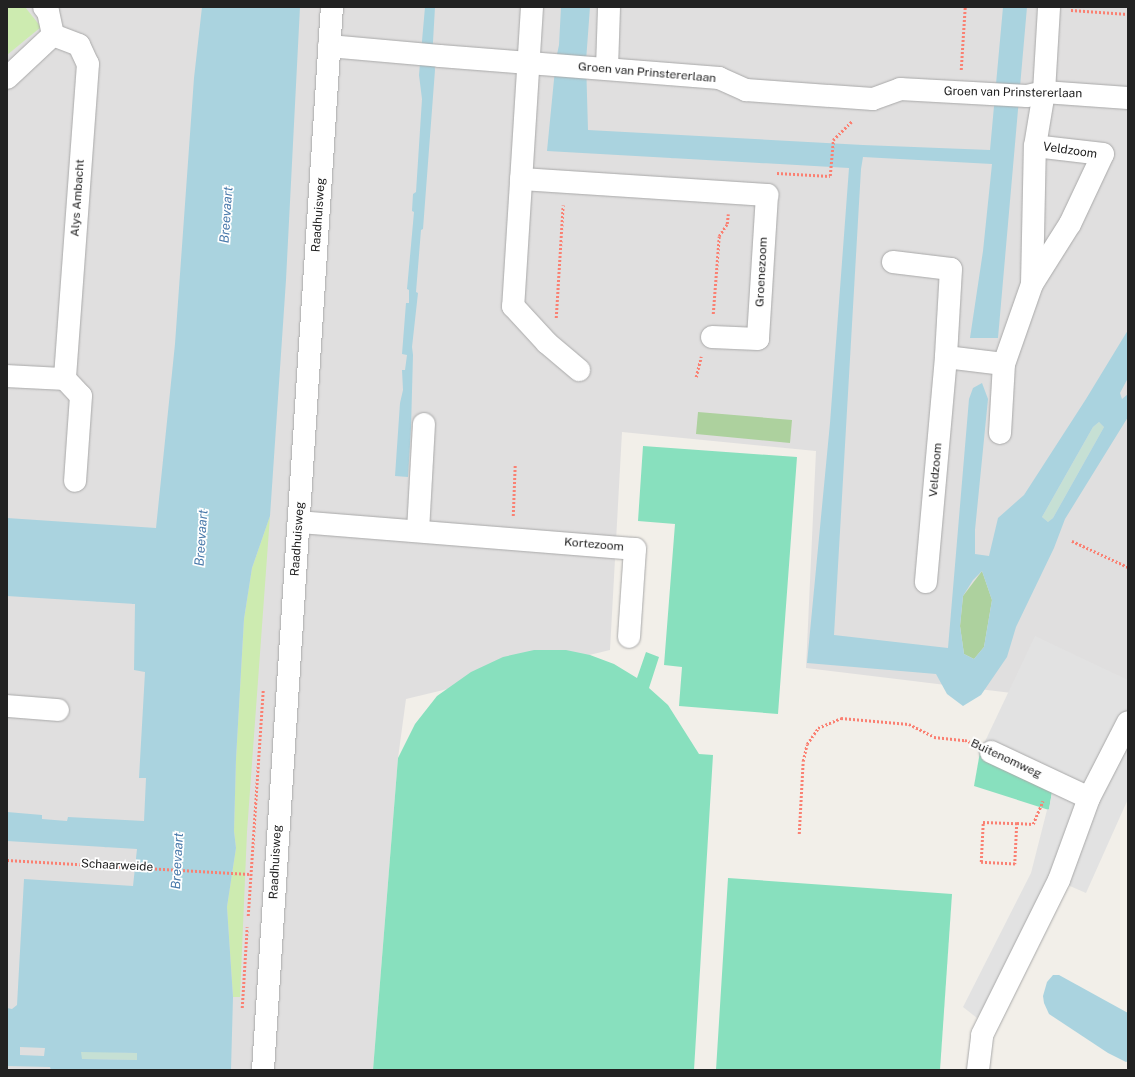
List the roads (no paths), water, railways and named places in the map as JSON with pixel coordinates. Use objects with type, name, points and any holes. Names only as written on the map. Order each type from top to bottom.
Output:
[{"type":"street","points":[[7,78],[53,35],[48,12],[44,7]]},
{"type":"street","name":"Raadhuisweg","points":[[263,1070],[332,7]]},
{"type":"street","points":[[532,7],[513,306],[547,343],[579,370]]},
{"type":"street","points":[[607,68],[609,7]]},
{"type":"street","name":"Veldzoom","points":[[1032,284],[1035,94],[1049,8]]},
{"type":"street","name":"Alys Ambacht","points":[[53,35],[79,45],[88,64],[65,380]]},
{"type":"street","name":"Groen van Prinstererlaan","points":[[329,46],[719,78],[746,90],[873,99],[900,89],[959,93],[1035,94],[1128,98]]},
{"type":"street","name":"Veldzoom","points":[[1000,432],[1004,364],[1032,284],[1070,224],[1103,154],[1035,146]]},
{"type":"street","name":"Groenezoom","points":[[521,179],[767,195],[758,339],[712,337]]},
{"type":"street","name":"Veldzoom","points":[[893,262],[951,269],[946,358],[926,582]]},
{"type":"street","points":[[946,358],[1004,364]]},
{"type":"street","points":[[7,376],[65,380],[81,396],[75,481]]},
{"type":"street","points":[[418,531],[424,424]]},
{"type":"street","name":"Kortezoom","points":[[299,522],[635,549],[629,637]]},
{"type":"street","points":[[7,706],[58,710]]},
{"type":"street","points":[[978,1070],[982,1035],[1059,880],[1089,798],[1128,722]]},
{"type":"street","name":"Buitenomweg","points":[[991,752],[1089,798]]},
{"type":"water","name":"Breevaart","points":[[202,7],[300,7],[286,280],[270,516],[252,568],[244,619],[236,759],[234,831],[236,848],[227,907],[233,997],[231,1070],[51,1070],[50,1067],[7,1066],[7,1008],[12,1009],[17,1005],[24,879],[133,886],[137,849],[7,841],[7,812],[42,815],[42,819],[67,821],[68,817],[144,821],[146,778],[139,778],[145,672],[134,670],[135,604],[7,596],[7,518],[156,528],[175,344],[194,78]],"holes":[[[20,1047],[45,1048],[44,1056],[20,1055]],[[81,1052],[137,1053],[137,1060],[82,1059]]]},
{"type":"water","points":[[425,7],[435,7],[433,42],[435,70],[423,229],[421,230],[416,292],[418,293],[412,347],[411,428],[408,477],[395,476],[400,403],[403,390],[402,370],[405,370],[407,355],[402,354],[406,303],[409,303],[409,290],[407,289],[414,212],[412,211],[413,194],[416,192],[422,99],[419,75]]},
{"type":"water","points":[[561,7],[590,7],[586,61],[588,130],[863,145],[990,150],[1003,7],[1027,7],[998,338],[970,338],[983,251],[992,164],[863,157],[861,169],[834,635],[948,648],[969,399],[973,388],[982,383],[988,399],[975,530],[975,554],[989,556],[998,518],[1024,495],[1086,399],[1128,330],[1128,378],[1120,393],[1122,399],[1128,394],[1128,417],[1065,519],[1054,548],[1016,627],[1007,657],[981,695],[963,706],[947,694],[936,674],[807,663],[830,423],[849,168],[547,151],[556,59],[559,45]],"holes":[[[1099,422],[1104,427],[1053,518],[1048,522],[1042,517],[1093,427]],[[982,571],[992,600],[984,647],[974,659],[964,654],[960,626],[963,596],[973,580]]]},
{"type":"water","points":[[1053,975],[1059,975],[1128,1013],[1128,1061],[1126,1062],[1108,1053],[1049,1014],[1044,1003],[1043,996],[1047,982]]}]
